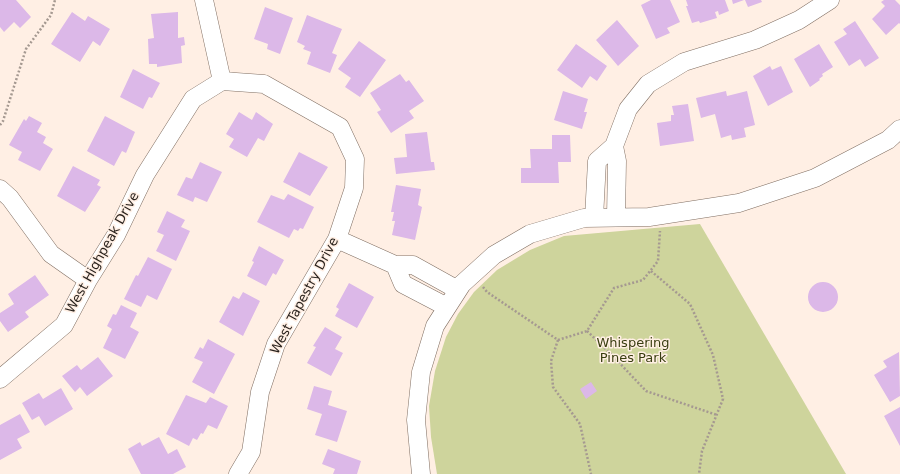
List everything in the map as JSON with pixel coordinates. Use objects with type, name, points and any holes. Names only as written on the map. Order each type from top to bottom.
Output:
[{"type":"street","points":[[204,0],[222,81]]},
{"type":"street","points":[[594,218],[597,161],[614,146],[628,109],[648,84],[684,62],[755,40],[799,20],[830,0]]},
{"type":"street","name":"West Tapestry Drive","points":[[222,81],[264,84],[340,127],[355,159],[354,188],[337,239],[276,344],[260,392],[251,452],[238,474]]},
{"type":"street","name":"West Highpeak Drive","points":[[0,378],[64,325],[88,280],[116,235],[145,174],[193,99],[222,81]]},
{"type":"street","points":[[421,474],[416,420],[421,372],[435,326],[458,290],[494,255],[530,234],[584,218],[660,215],[739,203],[815,178],[888,140],[900,129]]},
{"type":"street","points":[[614,146],[617,161],[616,217]]},
{"type":"street","points":[[0,189],[10,198],[50,254],[88,280]]},
{"type":"street","points":[[337,239],[395,265],[412,265],[458,290]]},
{"type":"street","points":[[395,265],[403,284],[446,308]]},
{"type":"path","points":[[0,125],[3,121],[26,48],[52,15],[55,0]]},
{"type":"path","points":[[558,340],[587,331],[614,288],[643,280],[651,271],[658,261],[660,215]]},
{"type":"path","points":[[651,271],[690,304],[715,362],[723,399],[702,451],[699,474]]},
{"type":"path","points":[[474,274],[487,292],[558,340]]},
{"type":"path","points":[[587,331],[646,391],[717,416]]},
{"type":"path","points":[[558,340],[551,361],[553,387],[580,424],[591,474]]},
{"type":"green space","name":"Whispering Pines Park","points":[[700,224],[846,474],[437,474],[431,437],[429,406],[435,371],[446,337],[458,314],[474,292],[497,270],[530,250],[564,236]]},
{"type":"building","points":[[0,0],[16,0],[31,17],[20,28],[14,22],[4,32],[0,27]]},
{"type":"building","points":[[651,0],[670,0],[680,22],[667,28],[670,33],[656,39],[641,5]]},
{"type":"building","points":[[686,0],[725,0],[729,11],[719,15],[718,11],[715,12],[717,18],[700,23],[699,21],[692,23],[686,6],[688,6]]},
{"type":"building","points":[[732,0],[744,0],[733,4]]},
{"type":"building","points":[[745,0],[761,0],[762,2],[748,7]]},
{"type":"building","points":[[884,0],[895,0],[900,5],[900,24],[899,23],[886,35],[872,19],[885,6],[881,2]]},
{"type":"building","points":[[265,7],[293,18],[280,54],[267,49],[268,44],[254,39]]},
{"type":"building","points":[[72,12],[85,21],[88,16],[110,29],[100,46],[93,41],[80,62],[51,44]]},
{"type":"building","points":[[178,12],[178,38],[184,37],[185,45],[181,46],[182,63],[157,67],[157,64],[149,64],[148,39],[154,38],[151,14]]},
{"type":"building","points":[[307,15],[342,29],[332,53],[337,55],[330,73],[307,64],[311,52],[303,49],[305,46],[297,42]]},
{"type":"building","points":[[617,20],[639,46],[618,66],[596,40]]},
{"type":"building","points":[[855,21],[879,58],[865,67],[860,59],[849,66],[834,42],[847,34],[843,29]]},
{"type":"building","points":[[359,41],[386,60],[360,97],[345,87],[351,78],[338,69]]},
{"type":"building","points":[[576,44],[607,66],[597,81],[590,76],[582,88],[557,70]]},
{"type":"building","points":[[819,44],[833,67],[822,74],[823,76],[819,79],[820,80],[810,87],[794,59]]},
{"type":"building","points":[[770,66],[772,70],[781,66],[793,92],[768,106],[753,76]]},
{"type":"building","points":[[133,69],[160,83],[152,98],[149,97],[143,109],[120,97]]},
{"type":"building","points":[[400,74],[406,82],[409,80],[424,101],[409,111],[414,118],[391,133],[377,112],[381,110],[370,93]]},
{"type":"building","points":[[563,91],[588,99],[584,112],[587,112],[582,129],[554,120]]},
{"type":"building","points":[[726,91],[727,96],[747,91],[755,125],[744,128],[746,137],[732,140],[731,135],[721,138],[715,114],[701,118],[696,98]]},
{"type":"building","points":[[688,104],[694,141],[660,146],[657,123],[671,121],[671,115],[674,115],[672,106]]},
{"type":"building","points":[[239,112],[252,120],[256,112],[273,124],[264,141],[258,138],[247,157],[229,147],[234,139],[226,134]]},
{"type":"building","points":[[29,116],[42,123],[37,132],[46,137],[43,143],[53,149],[40,171],[18,160],[22,152],[9,145],[24,119],[26,121]]},
{"type":"building","points":[[105,116],[135,132],[126,153],[122,151],[114,166],[87,151]]},
{"type":"building","points":[[427,132],[431,162],[434,162],[435,170],[396,174],[394,158],[407,157],[405,134]]},
{"type":"building","points":[[552,135],[570,135],[571,162],[558,162],[559,183],[521,183],[521,168],[531,168],[530,149],[552,149]]},
{"type":"building","points":[[299,152],[328,167],[310,196],[283,182]]},
{"type":"building","points":[[200,162],[222,172],[207,202],[195,197],[193,202],[177,195],[186,177],[192,179]]},
{"type":"building","points":[[73,166],[100,180],[97,185],[101,187],[85,212],[57,196]]},
{"type":"building","points":[[396,185],[421,189],[418,205],[422,207],[415,240],[392,235],[395,221],[392,221],[394,212],[391,212]]},
{"type":"building","points":[[288,194],[314,207],[303,229],[300,228],[298,231],[294,229],[289,238],[257,222],[271,195],[284,200]]},
{"type":"building","points":[[167,211],[185,220],[181,227],[190,231],[176,261],[156,251],[164,235],[157,232]]},
{"type":"building","points":[[259,246],[284,260],[276,275],[273,273],[266,286],[247,276],[254,262],[252,261]]},
{"type":"building","points":[[148,257],[172,269],[157,300],[147,295],[141,307],[124,299],[136,275],[138,276]]},
{"type":"building","points":[[35,275],[49,295],[25,312],[29,317],[8,332],[0,321],[0,313],[14,304],[8,294]]},
{"type":"building","points":[[823,282],[833,287],[838,297],[833,307],[823,312],[813,307],[808,297],[813,287]]},
{"type":"building","points":[[349,283],[374,297],[357,328],[335,316],[339,309],[336,307]]},
{"type":"building","points":[[243,292],[260,301],[243,336],[219,322],[233,296],[239,299]]},
{"type":"building","points":[[121,305],[137,313],[130,327],[139,332],[125,359],[103,348],[112,329],[107,326],[113,314],[116,315]]},
{"type":"building","points":[[325,327],[342,337],[335,349],[343,353],[331,376],[307,363],[316,347],[313,346]]},
{"type":"building","points":[[208,339],[235,354],[214,394],[192,382],[203,362],[194,358],[200,347],[203,349]]},
{"type":"building","points":[[899,352],[900,396],[890,402],[874,375],[887,367],[883,361]]},
{"type":"building","points":[[98,357],[113,376],[87,396],[80,387],[75,392],[62,376],[77,365],[81,370]]},
{"type":"building","points":[[591,382],[597,391],[586,399],[580,389]]},
{"type":"building","points":[[314,386],[332,391],[328,405],[347,411],[337,442],[315,435],[322,414],[307,409]]},
{"type":"building","points":[[61,388],[73,409],[45,426],[39,416],[32,420],[22,403],[39,393],[43,399]]},
{"type":"building","points":[[186,395],[206,403],[210,397],[228,406],[217,429],[208,425],[203,434],[201,433],[197,440],[193,438],[189,446],[166,434]]},
{"type":"building","points":[[900,407],[900,446],[884,416]]},
{"type":"building","points":[[20,414],[30,432],[17,439],[22,448],[0,460],[0,425]]},
{"type":"building","points":[[159,437],[168,454],[177,449],[186,467],[173,474],[141,474],[128,449],[140,442],[142,446]]},
{"type":"building","points":[[328,449],[361,461],[357,474],[333,474],[335,469],[322,464]]}]
